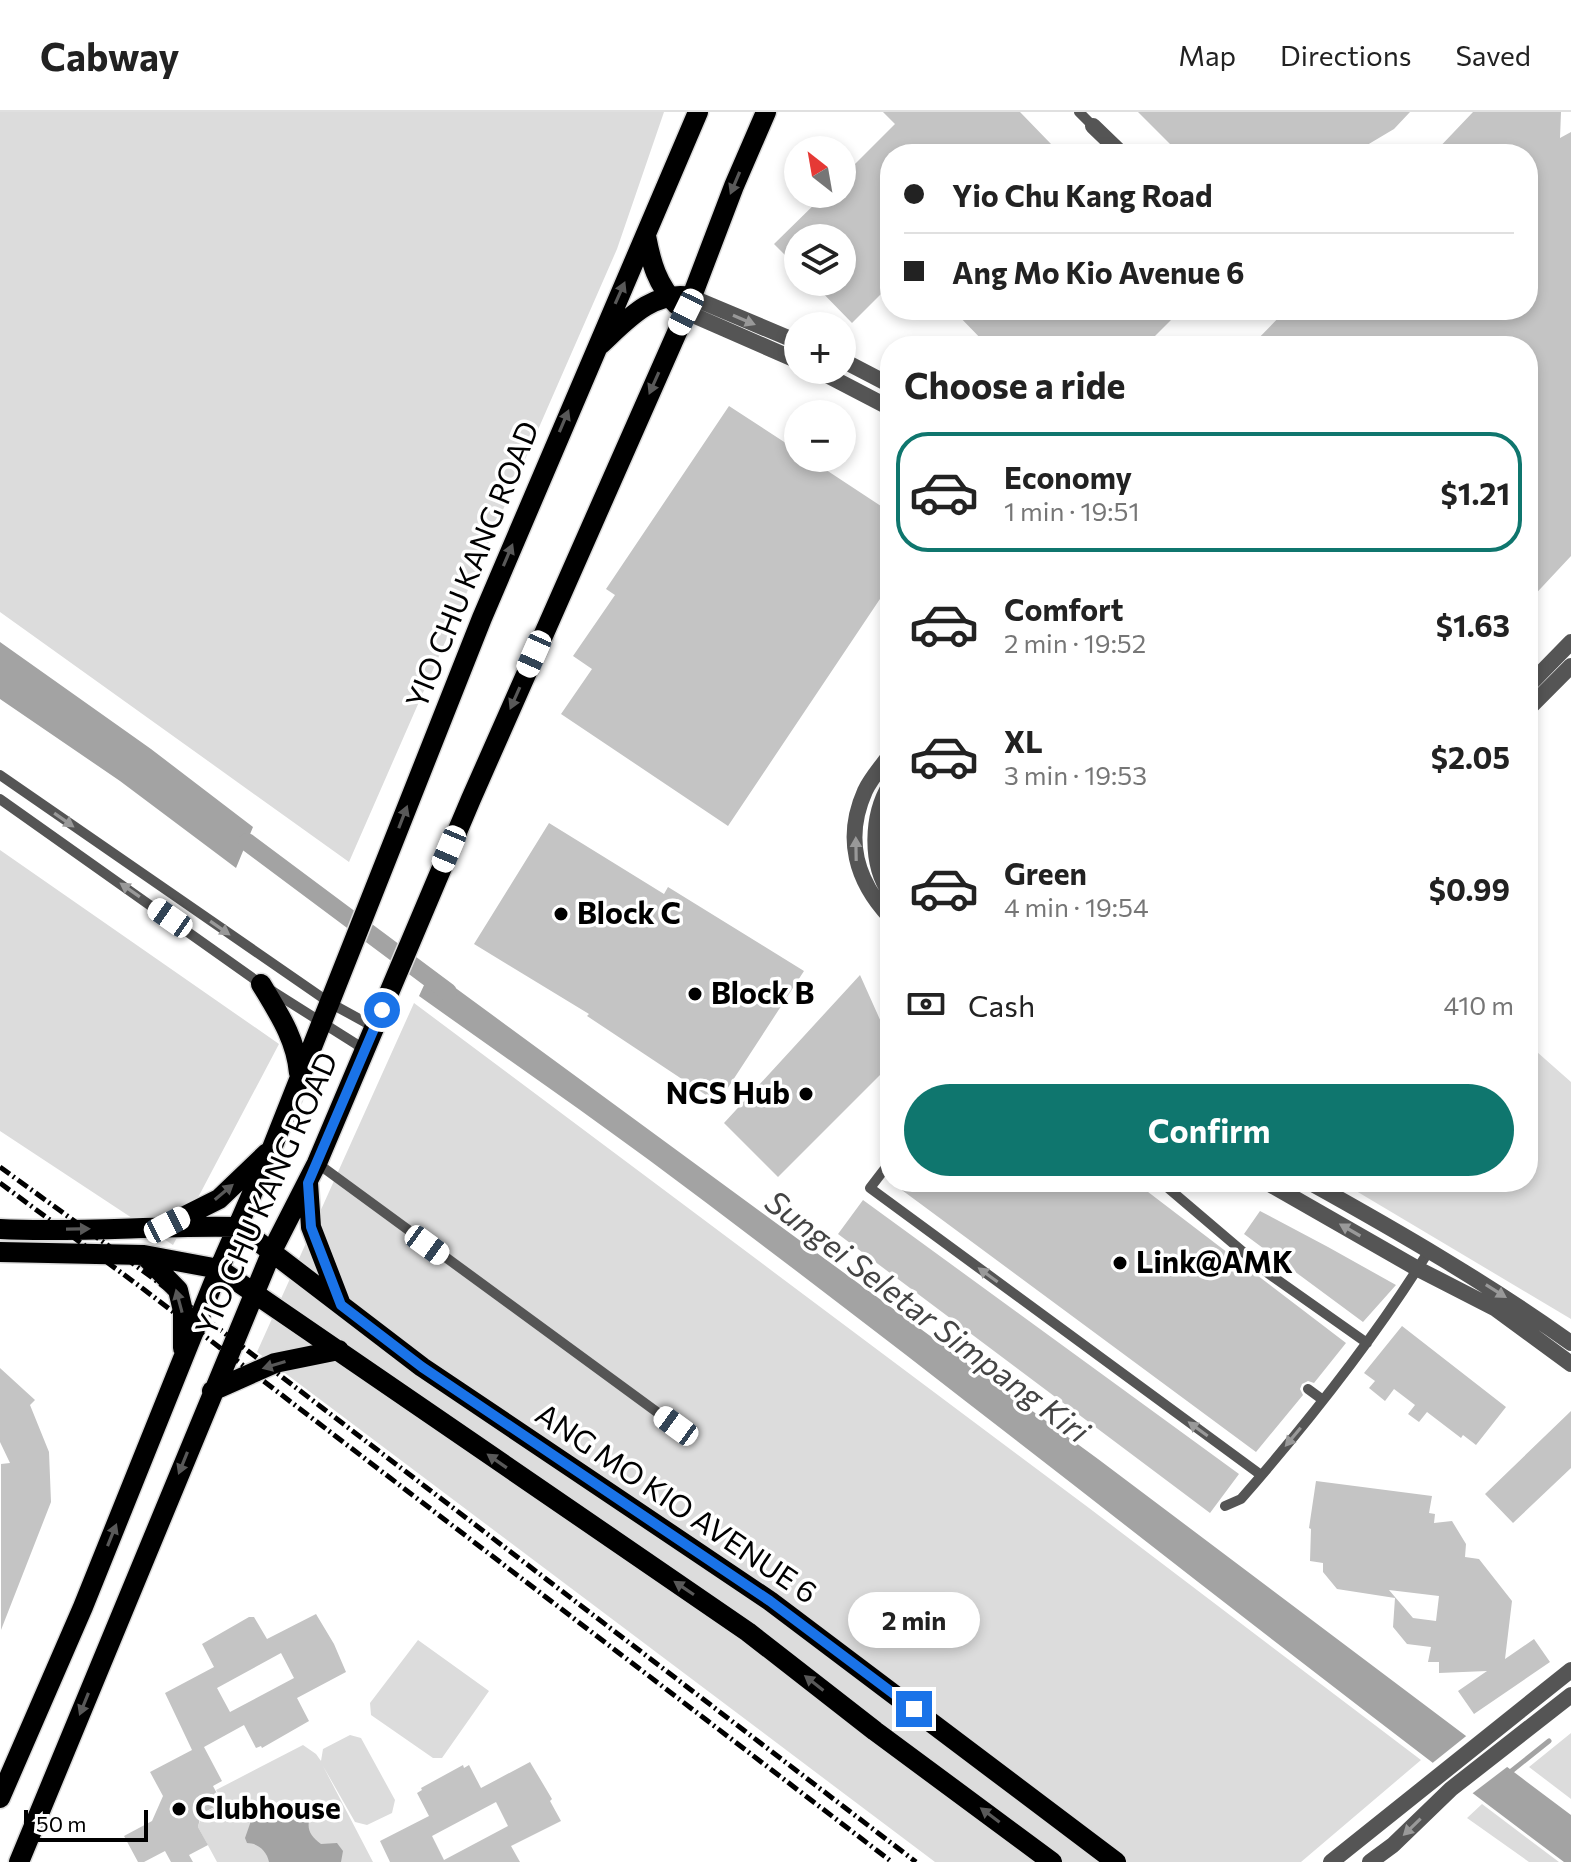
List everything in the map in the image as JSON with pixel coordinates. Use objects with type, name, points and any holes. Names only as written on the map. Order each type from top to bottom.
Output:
[{"type":"main road","name":"YIO CHU KANG ROAD","points":[[0,1798],[83,1607],[219,1269],[272,1148],[482,618],[698,112]]},
{"type":"main road","name":"YIO CHU KANG ROAD","points":[[19,1862],[212,1391],[272,1251],[317,1163],[421,916],[688,305],[766,112]]},
{"type":"main road","points":[[646,236],[655,274],[669,296],[688,305]]},
{"type":"main road","points":[[594,350],[637,312],[669,296]]},
{"type":"main road","points":[[261,984],[291,1034],[297,1051],[299,1077]]},
{"type":"main road","points":[[167,1225],[219,1199],[272,1148]]},
{"type":"main road","points":[[308,1183],[311,1227],[341,1305]]},
{"type":"main road","points":[[0,1229],[167,1225],[239,1227]]},
{"type":"main road","name":"ANG MO KIO AVENUE 6","points":[[239,1227],[422,1367],[770,1601],[1116,1862]]},
{"type":"main road","points":[[0,1252],[144,1255],[219,1269],[748,1632],[1052,1862]]},
{"type":"main road","points":[[144,1255],[178,1290],[183,1311],[183,1359]]},
{"type":"main road","points":[[212,1391],[275,1363],[339,1350]]},
{"type":"street","points":[[1093,126],[1112,144]]},
{"type":"street","points":[[688,305],[784,337]]},
{"type":"street","points":[[688,305],[784,354]]},
{"type":"street","points":[[856,367],[880,380]]},
{"type":"street","points":[[852,384],[880,402]]},
{"type":"street","points":[[1538,676],[1571,642]]},
{"type":"street","points":[[1538,699],[1571,666]]},
{"type":"street","points":[[880,769],[865,791],[856,828],[856,863],[865,886],[880,905]]},
{"type":"street","points":[[880,812],[876,831],[876,863],[880,872]]},
{"type":"street","points":[[1283,1192],[1418,1269],[1496,1309],[1571,1364]]},
{"type":"street","points":[[1327,1192],[1430,1249],[1508,1298],[1571,1343]]},
{"type":"street","points":[[1370,1862],[1393,1845],[1488,1738],[1571,1670]]},
{"type":"street","points":[[1331,1862],[1445,1783],[1503,1750],[1571,1695]]},
{"type":"lane","points":[[1079,112],[1093,126]]},
{"type":"lane","points":[[0,775],[326,1013],[364,1049]]},
{"type":"lane","points":[[0,799],[261,984],[326,1013],[374,1027]]},
{"type":"lane","points":[[317,1163],[676,1426]]},
{"type":"lane","points":[[880,1175],[870,1188],[1261,1475]]},
{"type":"lane","points":[[1173,1192],[1269,1274],[1367,1343]]},
{"type":"lane","points":[[1225,1506],[1241,1499],[1343,1377],[1430,1249]]},
{"type":"lane","points":[[1308,1389],[1323,1400]]},
{"type":"shaded area","points":[[0,112],[664,112],[617,249],[349,862],[0,612]]},
{"type":"shaded area","points":[[0,642],[151,749],[253,827],[236,868],[120,781],[0,699]]},
{"type":"shaded area","points":[[0,850],[279,1044],[173,1245],[0,1131]]},
{"type":"shaded area","points":[[431,970],[1098,1459],[1571,1815],[1571,1862],[1564,1862],[1449,1775],[764,1246],[419,996]]},
{"type":"shaded area","points":[[414,1003],[1421,1760],[1301,1862],[935,1862],[257,1352]]},
{"type":"shaded area","points":[[1538,1053],[1571,1082],[1571,1319],[1358,1192],[1538,1192]]},
{"type":"shaded area","points":[[418,1640],[489,1691],[442,1758],[433,1758],[371,1715],[370,1703]]},
{"type":"shaded area","points":[[1571,1733],[1571,1799],[1529,1767]]},
{"type":"shaded area","points":[[350,1735],[361,1738],[395,1800],[392,1813],[367,1825],[355,1822],[323,1766],[373,1862],[217,1862],[198,1827],[202,1814],[223,1803],[216,1790],[303,1745],[321,1761],[323,1749]]},
{"type":"shaded area","points":[[292,1801],[310,1806],[313,1811],[309,1825],[313,1837],[321,1844],[337,1843],[343,1851],[341,1862],[269,1862],[261,1848],[247,1843],[245,1838],[252,1818],[273,1805]]},
{"type":"shaded area","points":[[1482,1804],[1559,1862],[1529,1862],[1467,1818]]},
{"type":"pier","points":[[1470,1733],[1511,1764],[1469,1796],[1430,1765]]},
{"type":"building","points":[[883,112],[1020,112],[1051,144],[880,144],[880,295],[856,319],[856,312],[841,312],[826,296],[856,296],[856,224],[794,224],[811,208],[856,208],[856,163],[895,124]]},
{"type":"building","points":[[1138,112],[1410,112],[1394,129],[1369,144],[1170,144]]},
{"type":"building","points":[[1473,112],[1561,112],[1560,138],[1571,132],[1571,556],[1538,591],[1538,336],[1261,336],[1276,320],[1538,320],[1538,144],[1443,144]]},
{"type":"building","points":[[784,234],[784,254],[774,244]]},
{"type":"building","points":[[963,320],[1171,320],[1155,336],[978,336]]},
{"type":"building","points":[[729,406],[784,442],[784,472],[829,472],[880,505],[880,599],[728,826],[561,714],[592,669],[573,656],[615,595],[606,589]]},
{"type":"building","points":[[549,823],[664,894],[668,887],[804,971],[718,1103],[587,1016],[589,1014],[474,944]]},
{"type":"building","name":"NCS Hub","points":[[860,975],[880,1020],[880,1075],[778,1177],[724,1123]]},
{"type":"building","name":"Link@AMK","points":[[905,1192],[1148,1192],[1346,1343],[1314,1383],[1308,1381],[1302,1384],[1300,1389],[1303,1395],[1256,1452]]},
{"type":"building","points":[[863,1200],[1239,1474],[1210,1513],[838,1234]]},
{"type":"building","name":"Link@AMK","points":[[1260,1211],[1396,1285],[1363,1322],[1244,1234]]},
{"type":"building","points":[[1402,1326],[1506,1407],[1476,1445],[1463,1435],[1461,1438],[1427,1412],[1419,1422],[1408,1414],[1415,1405],[1394,1389],[1385,1401],[1369,1388],[1375,1381],[1364,1373]]},
{"type":"building","points":[[0,1368],[35,1400],[30,1405],[49,1452],[51,1502],[1,1630],[1,1464],[10,1463],[0,1442]]},
{"type":"building","points":[[1571,1411],[1571,1468],[1513,1523],[1485,1494]]},
{"type":"building","points":[[1316,1481],[1432,1496],[1429,1513],[1435,1514],[1434,1523],[1452,1521],[1466,1544],[1465,1557],[1479,1559],[1512,1601],[1505,1659],[1534,1639],[1550,1662],[1474,1714],[1458,1691],[1487,1671],[1439,1673],[1439,1662],[1428,1662],[1431,1647],[1407,1644],[1393,1627],[1395,1598],[1337,1589],[1323,1572],[1323,1563],[1310,1561],[1309,1528]],"holes":[[[1389,1590],[1439,1596],[1436,1621],[1413,1618]]]},
{"type":"building","points":[[316,1614],[346,1672],[297,1698],[309,1721],[262,1748],[256,1748],[244,1725],[204,1747],[222,1781],[213,1786],[222,1803],[201,1814],[198,1827],[208,1845],[189,1855],[193,1862],[171,1862],[165,1851],[138,1862],[124,1836],[152,1821],[163,1796],[150,1772],[192,1750],[165,1693],[214,1667],[202,1644],[249,1617],[254,1617],[267,1639]],"holes":[[[281,1653],[294,1678],[230,1712],[217,1688]]]},
{"type":"building","points":[[530,1762],[561,1821],[511,1846],[520,1862],[390,1862],[380,1841],[429,1816],[417,1793],[421,1788],[463,1765],[464,1768],[469,1765],[481,1788]],"holes":[[[496,1802],[508,1826],[444,1860],[432,1836]]]},
{"type":"waterway","name":"Sungei Seletar Simpang Kiri","points":[[247,842],[448,992]]},
{"type":"waterway","points":[[1509,1773],[1549,1741]]},
{"type":"railway","points":[[0,1167],[150,1276],[916,1862]]},
{"type":"railway","points":[[0,1183],[142,1288],[892,1862]]},
{"type":"place","name":"Block C","points":[[561,914]]},
{"type":"place","name":"Block B","points":[[695,994]]},
{"type":"place","name":"NCS Hub","points":[[806,1094]]},
{"type":"place","name":"Link@AMK","points":[[1120,1263]]},
{"type":"place","name":"Clubhouse","points":[[179,1809]]},
{"type":"route","points":[[382,1010],[308,1183],[311,1227],[341,1305],[422,1367],[770,1601],[914,1709]]}]
